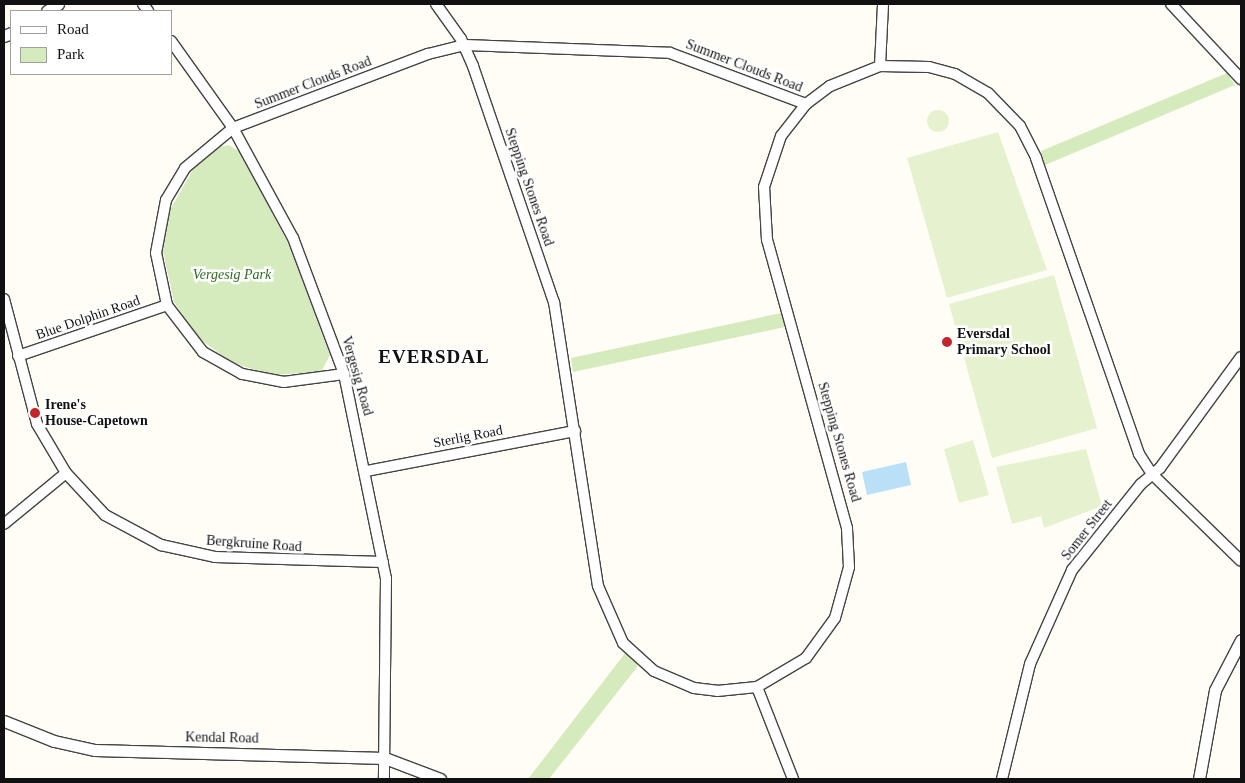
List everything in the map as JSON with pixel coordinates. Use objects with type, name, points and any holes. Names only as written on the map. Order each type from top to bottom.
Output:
[{"type":"street","name":"Stepping Stones Road","points":[[436,4],[464,45],[554,302],[598,586],[624,643],[654,671],[694,688],[717,691],[757,687],[806,658],[823,639],[843,596],[849,567],[844,512],[763,220],[764,187],[771,157],[806,104],[830,86],[880,66],[929,67],[955,74],[988,93],[1020,126],[1036,158],[1131,437],[1152,474],[1241,561]]},
{"type":"street","points":[[880,66],[883,4]]},
{"type":"street","points":[[1171,4],[1241,79]]},
{"type":"street","name":"Vergesig Road","points":[[172,43],[233,128],[293,238],[344,374],[366,471],[383,562],[384,779]]},
{"type":"street","name":"Summer Clouds Road","points":[[344,374],[284,382],[242,374],[203,352],[167,305],[156,253],[166,200],[185,168],[233,128],[428,54],[464,45],[670,53],[806,104]]},
{"type":"street","name":"Bergkruine Road","points":[[4,299],[37,424],[66,474],[105,515],[161,545],[215,557],[383,562]]},
{"type":"street","name":"Blue Dolphin Road","points":[[18,356],[167,305]]},
{"type":"street","name":"Somer Street","points":[[1002,779],[1030,664],[1072,570],[1227,382],[1241,357]]},
{"type":"street","name":"Sterlig Road","points":[[366,471],[575,431]]},
{"type":"street","points":[[4,524],[66,474]]},
{"type":"street","points":[[1199,779],[1215,690],[1241,640]]},
{"type":"street","points":[[757,687],[793,779]]},
{"type":"street","name":"Kendal Road","points":[[4,721],[54,741],[104,751],[385,758],[440,779]]},
{"type":"green space","points":[[1227,73],[1235,85],[1045,165],[1041,151]]},
{"type":"green space","points":[[938,110],[946,113],[949,121],[946,129],[938,132],[930,129],[927,121],[930,113]]},
{"type":"green space","points":[[998,132],[1047,270],[947,298],[907,158]]},
{"type":"green space","name":"Vergesig Park","points":[[229,145],[240,152],[291,249],[330,355],[321,372],[271,375],[231,362],[197,337],[174,302],[163,251],[170,210],[195,166],[218,147]]},
{"type":"green space","points":[[1054,275],[1097,428],[992,458],[949,304]]},
{"type":"green space","points":[[781,313],[785,327],[573,372],[571,358]]},
{"type":"green space","points":[[973,440],[989,495],[959,503],[944,449]]},
{"type":"green space","points":[[1086,449],[1102,506],[1044,528],[1041,516],[1012,524],[996,467]]},
{"type":"green space","points":[[626,652],[638,666],[549,779],[528,779]]},
{"type":"water","points":[[906,462],[911,485],[867,495],[862,472]]},
{"type":"place","name":"Eversdal Primary School","points":[[947,342]]},
{"type":"place","name":"Irene's House-Capetown","points":[[35,413]]},
{"type":"district","name":"EVERSDAL","points":[[434,357]]}]
